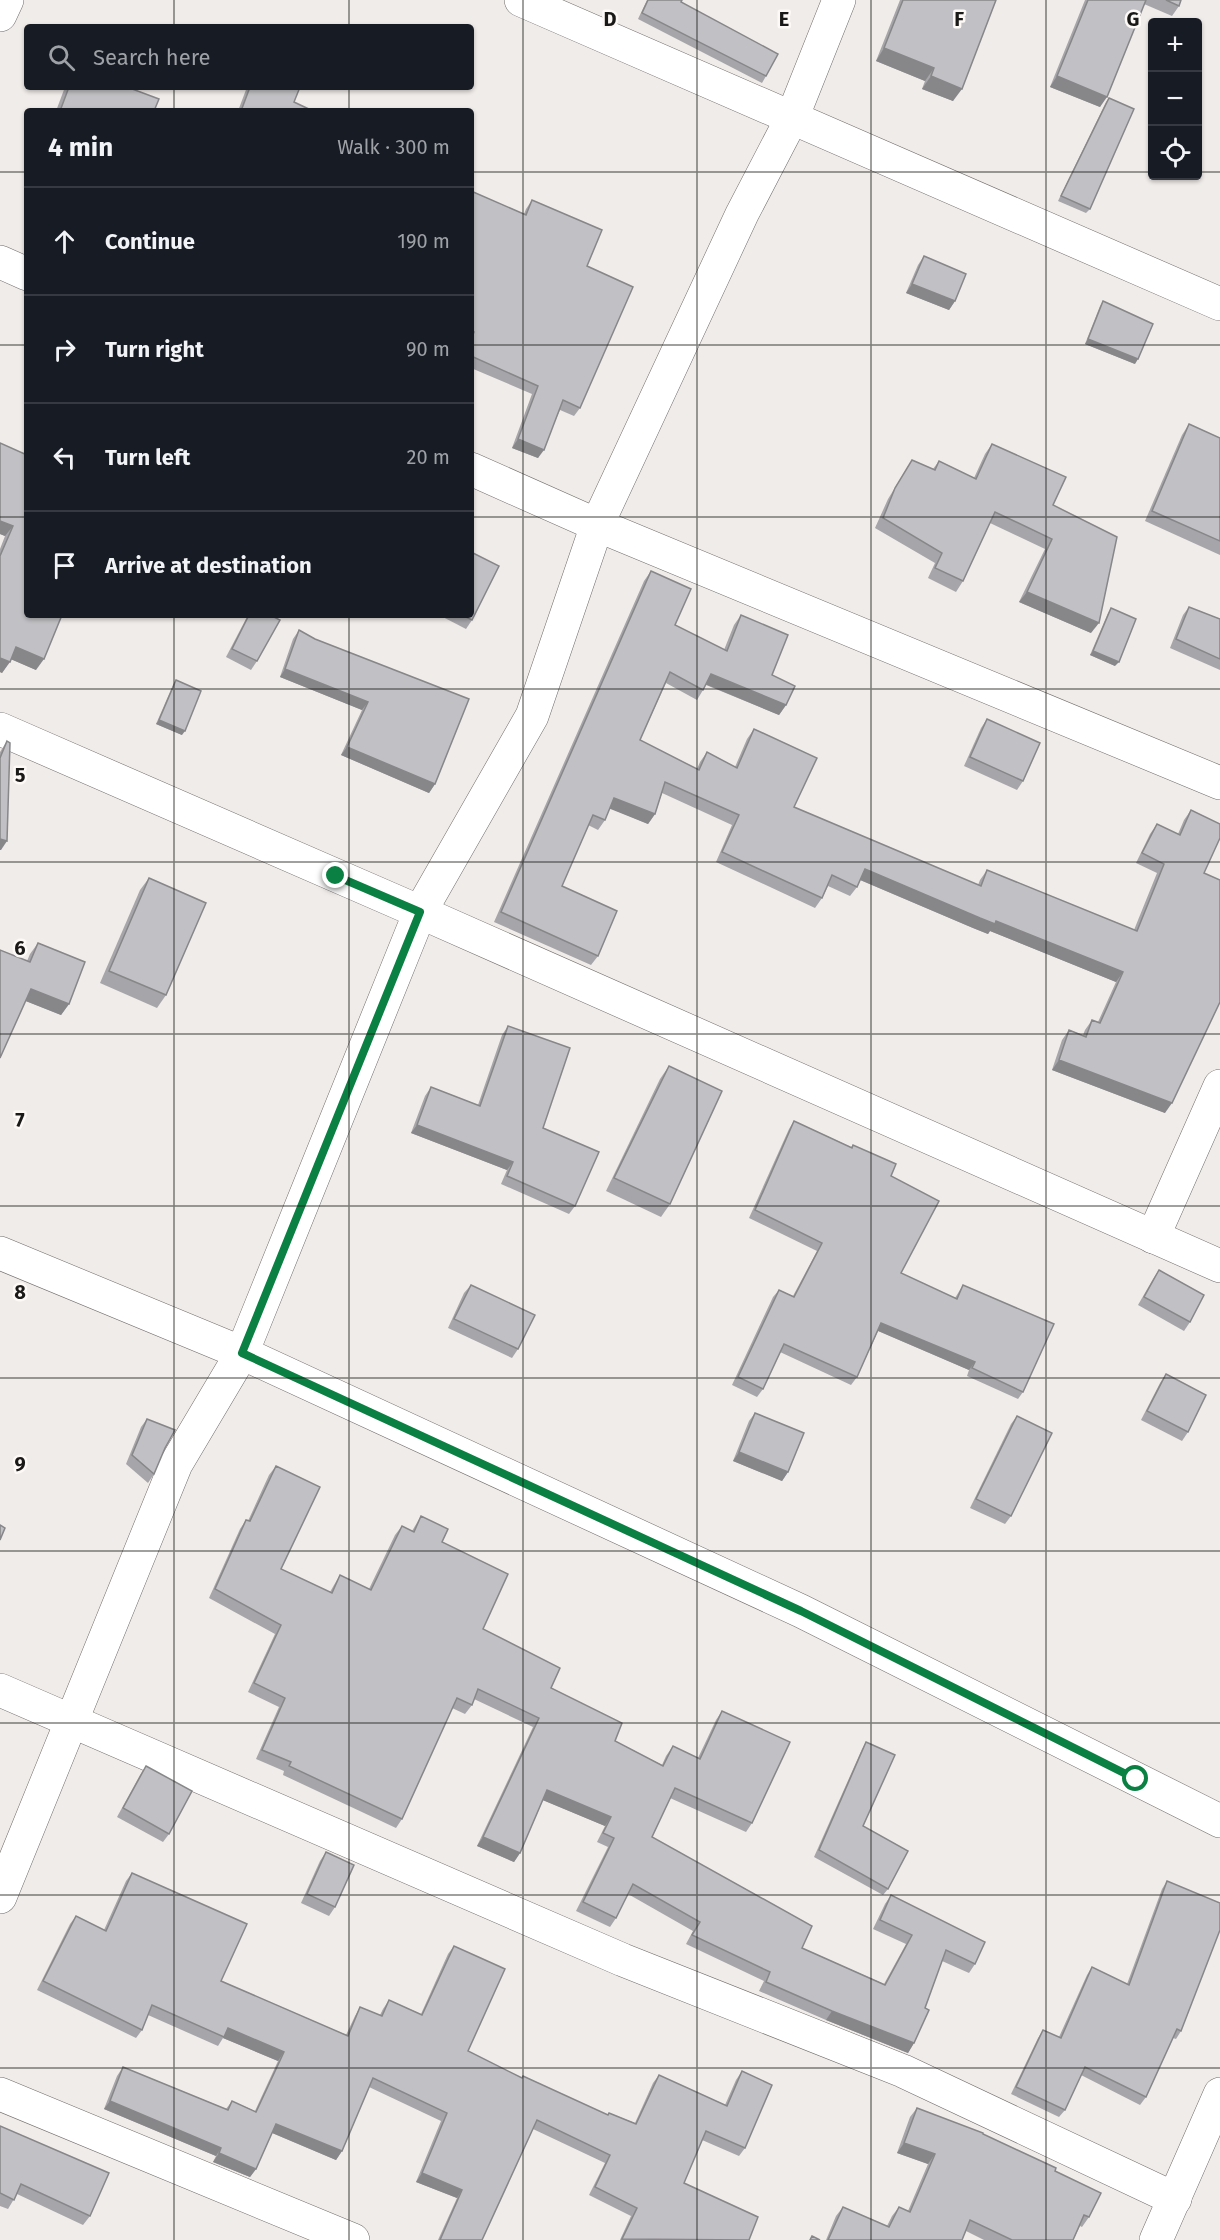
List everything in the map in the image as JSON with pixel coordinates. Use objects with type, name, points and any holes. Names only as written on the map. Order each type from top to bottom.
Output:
[{"type":"street","points":[[0,15],[7,0]]},
{"type":"street","points":[[521,0],[1220,304]]},
{"type":"street","points":[[0,1897],[70,1720],[176,1464],[242,1353],[420,912],[532,716],[597,525],[742,214],[792,118],[839,0]]},
{"type":"street","points":[[0,262],[24,273]]},
{"type":"street","points":[[474,470],[597,525],[1220,783]]},
{"type":"street","points":[[0,729],[1220,1266]]},
{"type":"street","points":[[1153,1237],[1220,1086]]},
{"type":"street","points":[[0,1253],[242,1353],[801,1611],[1220,1821]]},
{"type":"street","points":[[0,1690],[623,1960],[903,2071],[1175,2199]]},
{"type":"street","points":[[0,2094],[353,2240]]},
{"type":"street","points":[[1156,2240],[1220,2094]]},
{"type":"building","points":[[648,0],[682,0],[681,2],[778,54],[766,76],[642,13]]},
{"type":"building","points":[[903,0],[996,0],[962,89],[931,76],[934,68],[884,48]]},
{"type":"building","points":[[1088,0],[1146,0],[1107,97],[1057,76]]},
{"type":"building","points":[[1166,0],[1181,0],[1179,6]]},
{"type":"building","points":[[68,90],[135,90],[159,99],[155,108],[61,108]]},
{"type":"building","points":[[249,90],[299,90],[294,102],[307,108],[242,108]]},
{"type":"building","points":[[1109,98],[1134,109],[1090,209],[1061,196]]},
{"type":"building","points":[[474,192],[526,215],[532,200],[602,230],[587,266],[633,287],[580,408],[563,400],[544,450],[518,439],[538,386],[474,357]]},
{"type":"building","points":[[924,256],[966,274],[955,301],[912,284]]},
{"type":"building","points":[[1103,301],[1153,324],[1138,359],[1088,339]]},
{"type":"building","points":[[1189,424],[1220,438],[1220,541],[1152,511]]},
{"type":"building","points":[[0,443],[24,454],[24,618],[61,618],[44,659],[16,647],[10,662],[0,658],[0,556],[13,526],[0,521]]},
{"type":"building","points":[[992,444],[1066,477],[1053,505],[1117,537],[1099,623],[1027,592],[1052,539],[995,512],[963,581],[935,568],[942,553],[883,518],[895,488],[912,460],[935,470],[939,461],[976,479]]},
{"type":"building","points":[[474,554],[499,566],[474,616]]},
{"type":"building","points":[[651,571],[691,589],[675,625],[727,651],[741,615],[788,635],[772,675],[795,686],[786,705],[711,674],[703,690],[670,672],[640,740],[699,770],[707,752],[737,768],[754,729],[817,758],[794,807],[981,886],[987,870],[1137,931],[1164,864],[1142,853],[1157,824],[1180,835],[1191,810],[1220,824],[1220,838],[1204,873],[1220,880],[1220,1002],[1172,1103],[1059,1060],[1069,1030],[1086,1037],[1092,1020],[1100,1023],[1123,972],[996,921],[995,924],[865,869],[857,887],[832,875],[822,898],[722,852],[739,815],[665,782],[655,814],[614,798],[605,820],[593,815],[562,886],[617,911],[598,956],[501,912]]},
{"type":"building","points":[[1189,607],[1220,619],[1220,659],[1176,639]]},
{"type":"building","points":[[1111,608],[1136,619],[1119,662],[1093,651]]},
{"type":"building","points":[[248,618],[280,620],[257,661],[232,649]]},
{"type":"building","points":[[299,630],[315,639],[469,699],[435,784],[347,747],[368,702],[285,669]]},
{"type":"building","points":[[176,680],[201,691],[185,731],[159,720]]},
{"type":"building","points":[[987,719],[1040,743],[1023,781],[970,757]]},
{"type":"building","points":[[7,741],[10,743],[7,841],[0,839],[0,758]]},
{"type":"building","points":[[149,878],[206,903],[166,995],[109,971]]},
{"type":"building","points":[[38,943],[85,962],[69,1004],[31,989],[0,1058],[0,950],[30,962]]},
{"type":"building","points":[[508,1026],[570,1048],[543,1128],[599,1152],[575,1206],[507,1176],[513,1162],[417,1125],[431,1087],[480,1106]]},
{"type":"building","points":[[669,1066],[722,1091],[670,1204],[614,1178]]},
{"type":"building","points":[[794,1121],[852,1148],[853,1145],[896,1164],[891,1176],[939,1201],[901,1273],[957,1299],[963,1285],[1054,1324],[1023,1392],[972,1368],[975,1362],[881,1323],[857,1377],[784,1344],[763,1389],[738,1377],[779,1290],[794,1297],[822,1243],[755,1210]]},
{"type":"building","points":[[1159,1270],[1204,1295],[1190,1322],[1144,1297]]},
{"type":"building","points":[[471,1285],[535,1315],[518,1349],[454,1319]]},
{"type":"building","points":[[1166,1374],[1206,1395],[1188,1432],[1147,1411]]},
{"type":"building","points":[[755,1413],[804,1433],[788,1472],[739,1452]]},
{"type":"building","points":[[1017,1416],[1052,1433],[1011,1516],[976,1499]]},
{"type":"building","points":[[147,1419],[175,1430],[154,1474],[132,1455]]},
{"type":"building","points":[[276,1466],[320,1487],[281,1569],[332,1593],[340,1575],[371,1590],[402,1526],[414,1532],[421,1516],[448,1529],[442,1542],[508,1574],[483,1629],[560,1668],[551,1688],[622,1723],[615,1741],[663,1766],[673,1746],[700,1759],[722,1711],[790,1742],[752,1823],[675,1788],[652,1837],[812,1926],[802,1948],[885,1985],[912,1935],[880,1920],[891,1895],[985,1942],[975,1964],[946,1950],[925,2008],[929,2010],[914,2043],[766,1982],[770,1972],[692,1935],[700,1922],[633,1884],[616,1918],[583,1902],[614,1838],[603,1833],[611,1817],[547,1790],[520,1853],[483,1837],[539,1718],[478,1689],[472,1705],[457,1698],[402,1819],[289,1766],[291,1762],[262,1750],[285,1698],[254,1683],[281,1625],[215,1589],[246,1520],[250,1521]]},
{"type":"building","points":[[0,1525],[5,1528],[0,1540]]},
{"type":"building","points":[[866,1742],[895,1755],[863,1826],[908,1851],[888,1889],[819,1850]]},
{"type":"building","points":[[146,1766],[192,1791],[169,1834],[123,1808]]},
{"type":"building","points":[[326,1852],[354,1865],[335,1907],[307,1894]]},
{"type":"building","points":[[132,1873],[247,1924],[221,1981],[348,2036],[360,2007],[382,2016],[389,2000],[422,2015],[454,1946],[505,1969],[468,2051],[522,2078],[523,2076],[608,2115],[609,2113],[636,2124],[659,2075],[727,2106],[742,2071],[772,2085],[745,2148],[706,2131],[684,2183],[758,2217],[749,2240],[622,2239],[637,2208],[595,2187],[610,2155],[537,2120],[482,2240],[440,2240],[462,2190],[422,2173],[447,2113],[373,2078],[342,2151],[276,2124],[256,2169],[219,2153],[221,2148],[110,2101],[123,2067],[228,2110],[232,2101],[256,2112],[284,2052],[228,2028],[224,2037],[152,2005],[142,2030],[43,1981],[76,1916],[106,1931]]},
{"type":"building","points":[[1167,1881],[1220,1903],[1220,1930],[1181,2031],[1177,2029],[1146,2097],[1085,2067],[1065,2110],[1016,2087],[1043,2030],[1061,2038],[1092,1967],[1129,1985]]},
{"type":"building","points":[[917,2108],[983,2133],[1056,2168],[1055,2171],[1101,2193],[1089,2217],[1084,2215],[1073,2240],[1012,2240],[970,2220],[962,2240],[828,2240],[843,2207],[889,2227],[899,2207],[910,2212],[935,2154],[904,2143]]},
{"type":"building","points":[[0,2126],[109,2173],[90,2216],[21,2184],[14,2200],[0,2193]]},
{"type":"route","points":[[336,876],[420,912],[242,1353],[801,1611],[1136,1779]]}]
